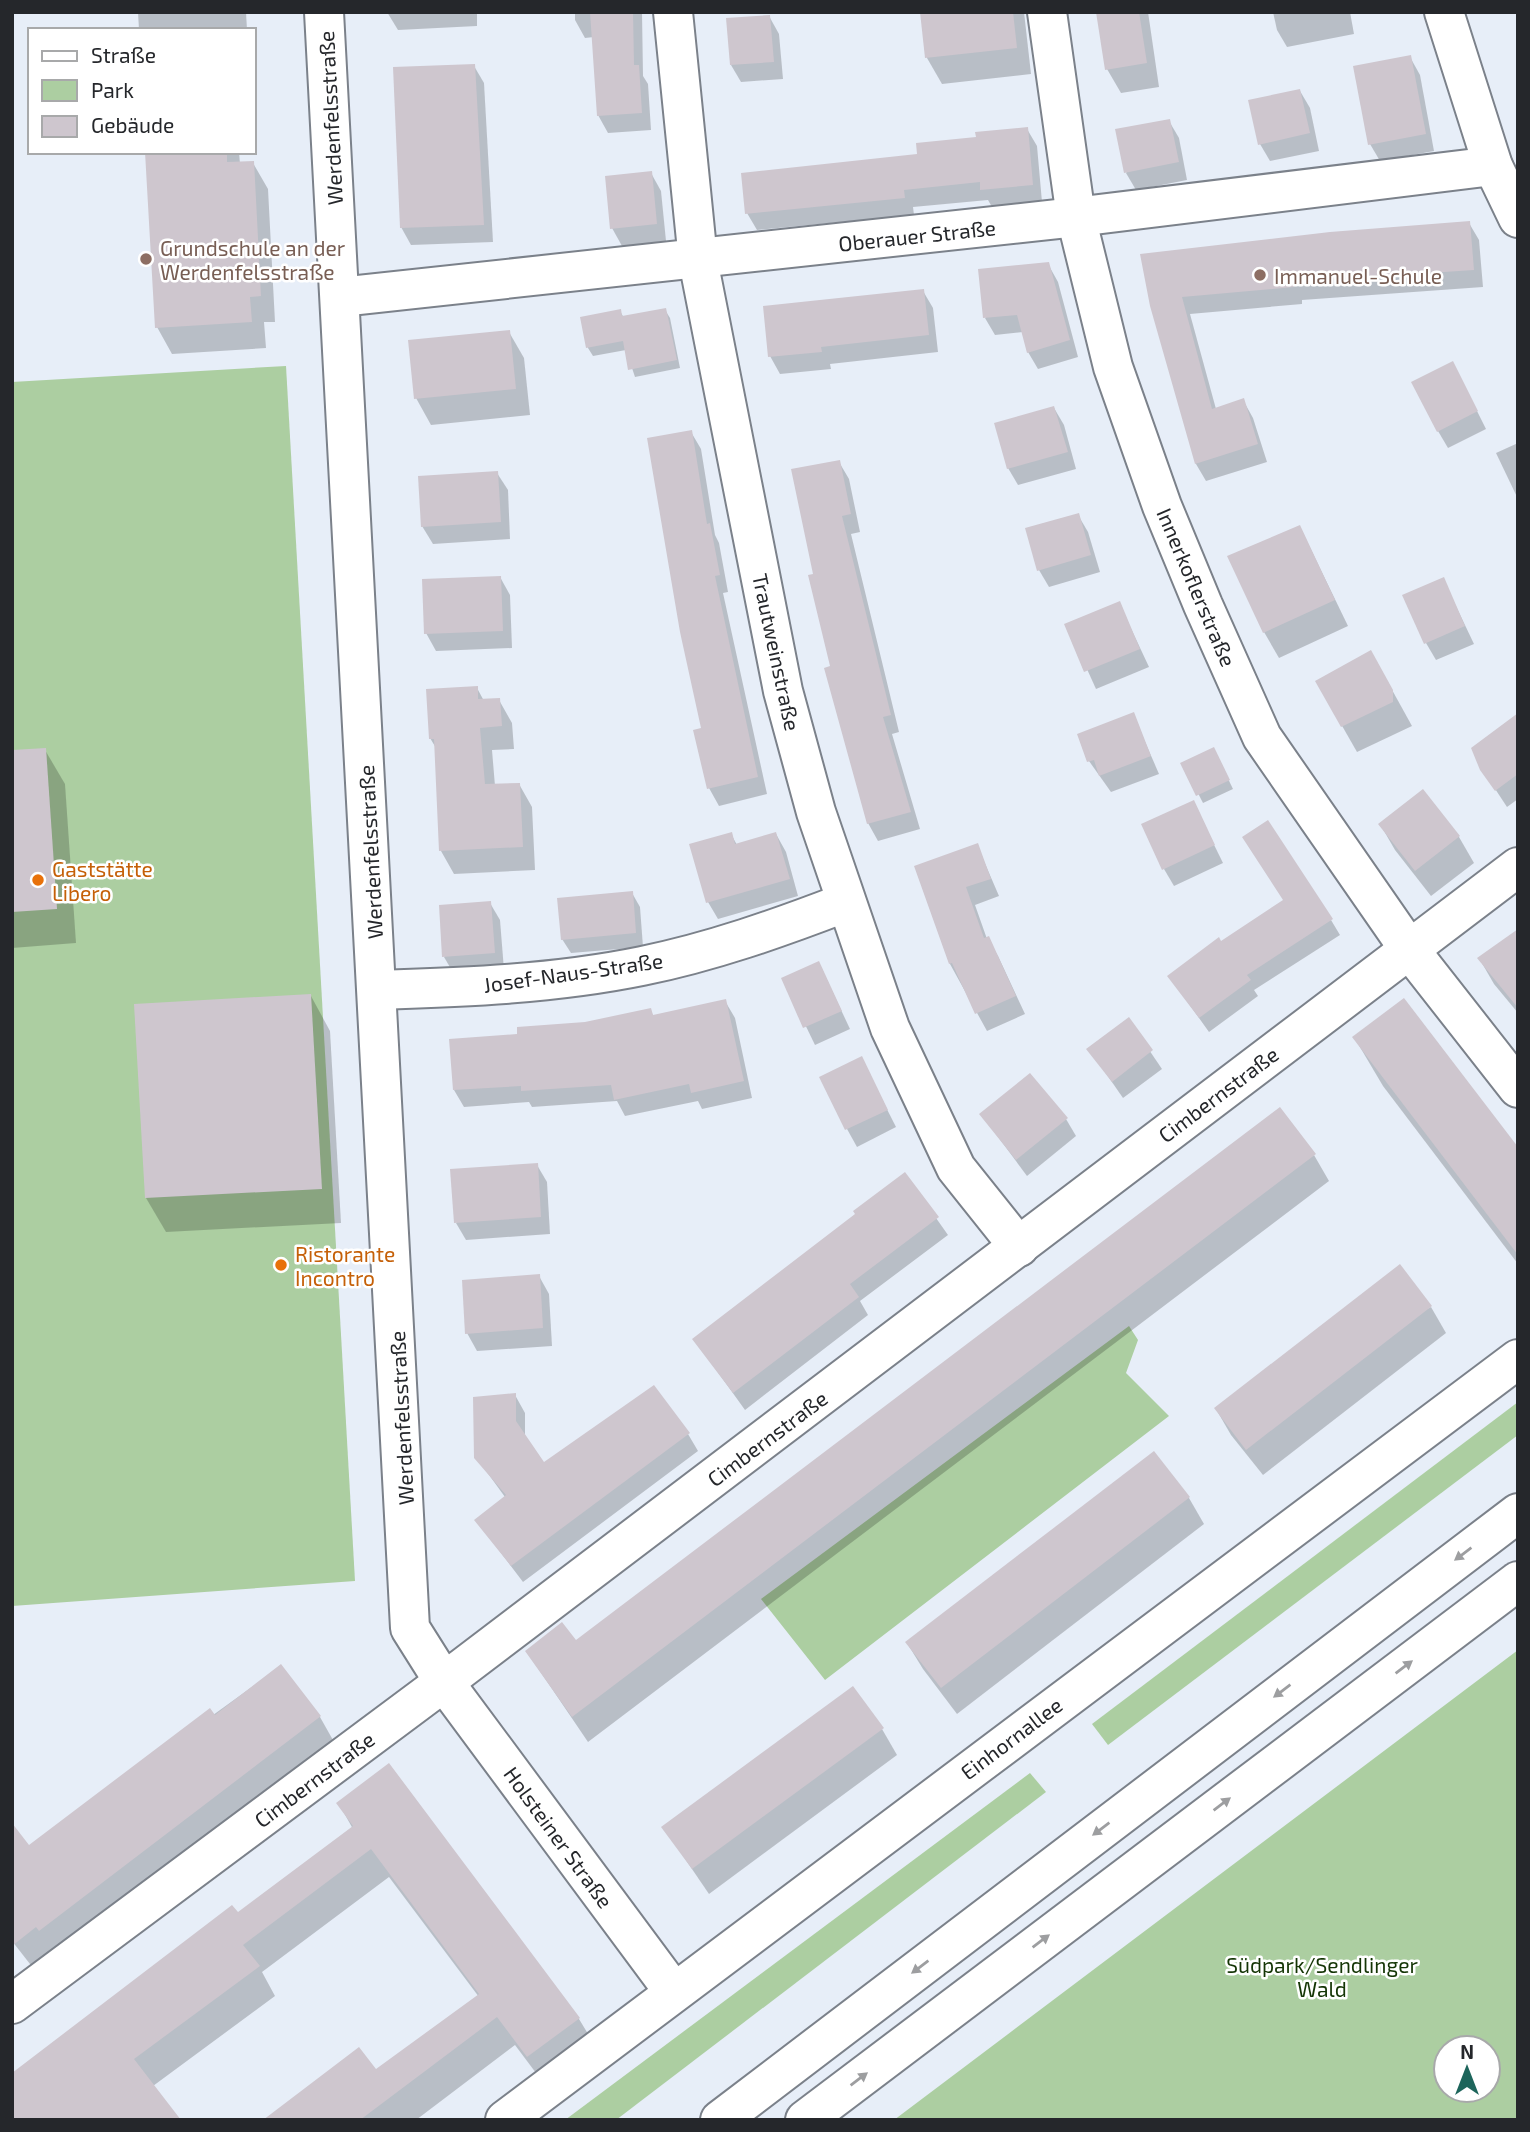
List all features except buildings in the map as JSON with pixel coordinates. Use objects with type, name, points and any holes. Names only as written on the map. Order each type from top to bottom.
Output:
[{"type":"main road","name":"Werdenfelsstraße","points":[[324,12],[411,1628],[444,1682]]},
{"type":"main road","name":"Trautweinstraße","points":[[673,12],[698,260],[783,691],[844,903],[890,1028],[956,1168],[1019,1247]]},
{"type":"main road","name":"Innerkoflerstraße","points":[[1047,12],[1076,218],[1113,367],[1158,494],[1262,737],[1409,949],[1518,1088]]},
{"type":"main road","points":[[1444,12],[1493,166],[1518,218]]},
{"type":"main road","name":"Oberauer Straße","points":[[340,296],[1076,218],[1493,166]]},
{"type":"main road","name":"Cimbernstraße","points":[[12,2004],[444,1682],[1518,867]]},
{"type":"main road","name":"Josef-Naus-Straße","points":[[377,990],[518,985],[642,966],[770,931],[844,903]]},
{"type":"main road","name":"Einhornallee","points":[[505,2120],[1518,1359]]},
{"type":"main road","points":[[720,2120],[1518,1513]]},
{"type":"main road","points":[[805,2120],[1518,1581]]},
{"type":"main road","name":"Holsteiner Straße","points":[[444,1682],[674,1992]]},
{"type":"green space","points":[[286,366],[355,1581],[12,1606],[12,382]]},
{"type":"green space","points":[[1129,1326],[1138,1340],[1126,1373],[1169,1416],[825,1680],[761,1599]]},
{"type":"green space","points":[[1518,1402],[1518,1435],[1108,1745],[1092,1724]]},
{"type":"green space","name":"Südpark/Sendlinger Wald","points":[[1518,1650],[1518,2120],[894,2120]]},
{"type":"green space","points":[[1030,1773],[1046,1792],[616,2120],[565,2120]]},
{"type":"place","name":"Grundschule an der Werdenfelsstraße","points":[[146,259]]},
{"type":"place","name":"Immanuel-Schule","points":[[1260,275]]},
{"type":"place","name":"Gaststätte Libero","points":[[38,880]]},
{"type":"place","name":"Ristorante Incontro","points":[[281,1265]]}]
